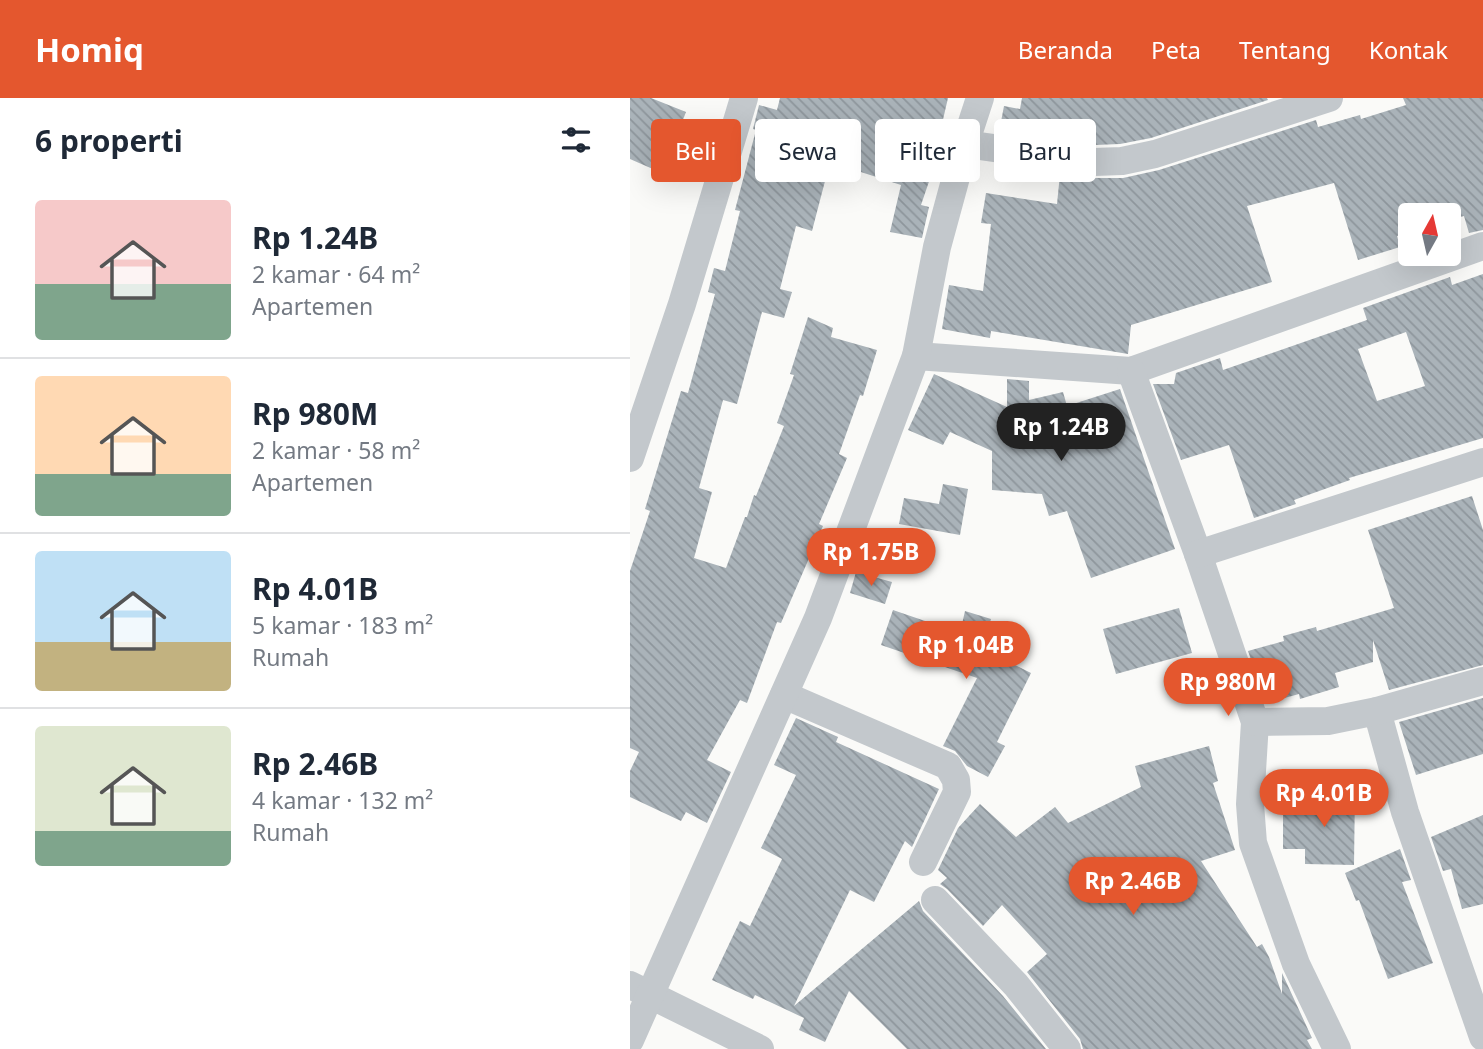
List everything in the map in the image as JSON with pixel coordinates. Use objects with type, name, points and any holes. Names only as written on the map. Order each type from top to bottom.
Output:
[{"type":"street","points":[[630,458],[682,304],[744,98]]},
{"type":"street","points":[[973,119],[980,98]]},
{"type":"street","points":[[980,146],[1094,162],[1122,161],[1155,154],[1329,98]]},
{"type":"street","points":[[630,1040],[640,989],[818,618],[916,356],[937,247],[955,182]]},
{"type":"street","points":[[916,356],[1131,371],[1483,246]]},
{"type":"street","points":[[1131,371],[1198,554],[1255,722],[1250,804],[1254,843],[1296,964],[1337,1049]]},
{"type":"street","points":[[1198,554],[1483,462]]},
{"type":"street","points":[[1255,722],[1328,721],[1377,711],[1483,681]]},
{"type":"street","points":[[783,695],[948,766],[956,780],[957,792],[923,862]]},
{"type":"street","points":[[1377,711],[1405,811],[1483,1037]]},
{"type":"street","points":[[935,900],[1016,985],[1067,1049]]},
{"type":"street","points":[[640,989],[760,1049]]},
{"type":"building","points":[[630,98],[651,98],[686,112],[683,119],[651,119],[651,168],[630,159]]},
{"type":"building","points":[[780,98],[948,98],[943,119],[875,119],[875,177],[861,172],[861,119],[756,119],[759,105],[777,110]]},
{"type":"building","points":[[1022,98],[1268,100],[1151,138],[1096,145],[1096,119],[1002,119],[1004,106],[1020,109]]},
{"type":"building","points":[[1403,98],[1483,98],[1483,230],[1469,233],[1464,216],[1461,217],[1461,203],[1398,203],[1398,248],[1358,260],[1334,183],[1247,206],[1272,282],[1131,325],[1128,354],[991,331],[990,338],[942,329],[949,285],[983,291],[991,224],[981,223],[986,193],[1057,204],[1059,182],[1096,182],[1096,178],[1123,178],[1159,170],[1316,120],[1318,127],[1360,115],[1361,119],[1406,105]]},
{"type":"building","points":[[755,134],[755,182],[825,182],[812,231],[796,226],[780,289],[792,292],[784,318],[762,312],[737,404],[723,400],[699,488],[712,492],[694,558],[726,568],[784,426],[777,423],[794,375],[790,374],[808,317],[833,328],[831,337],[877,350],[863,396],[860,395],[839,454],[847,458],[819,524],[823,526],[781,623],[777,622],[747,703],[740,700],[707,760],[731,772],[707,823],[686,812],[681,821],[630,797],[630,771],[639,752],[630,748],[630,571],[650,511],[645,509],[681,391],[688,393],[715,294],[708,292],[714,268],[725,271],[740,211],[735,210]]},
{"type":"building","points":[[892,182],[929,182],[921,205],[929,207],[922,238],[890,232],[901,185]]},
{"type":"building","points":[[1483,274],[1483,438],[1349,478],[1350,480],[1294,500],[1296,504],[1254,518],[1229,445],[1181,460],[1153,384],[1174,384],[1176,373],[1220,358],[1223,370],[1367,320],[1363,308],[1450,277],[1452,285]],"holes":[[[1406,332],[1425,386],[1377,401],[1358,349]]]},
{"type":"building","points":[[934,374],[1007,407],[1007,379],[1029,381],[1029,400],[1063,392],[1067,406],[1120,389],[1175,549],[1091,578],[1067,511],[1049,516],[1042,494],[992,490],[992,451],[950,432],[943,445],[908,430]]},
{"type":"building","points":[[943,484],[968,489],[960,535],[899,524],[904,498],[939,504]]},
{"type":"building","points":[[1472,496],[1483,530],[1483,665],[1389,690],[1373,640],[1373,662],[1335,673],[1339,687],[1300,699],[1299,694],[1266,703],[1248,651],[1284,641],[1283,636],[1316,627],[1317,631],[1394,608],[1368,530]]},
{"type":"building","points":[[856,572],[892,582],[885,604],[850,593]]},
{"type":"building","points":[[1179,608],[1192,653],[1116,674],[1103,629]]},
{"type":"building","points":[[893,610],[960,633],[965,611],[991,619],[983,649],[1031,673],[997,742],[1005,746],[988,777],[967,766],[955,751],[943,746],[977,678],[881,645]]},
{"type":"building","points":[[1483,698],[1483,754],[1416,775],[1399,722]]},
{"type":"building","points":[[796,718],[838,737],[836,742],[939,789],[912,847],[905,841],[874,902],[850,890],[794,1006],[919,901],[923,911],[1003,996],[1046,1049],[907,1049],[849,991],[825,1042],[799,1030],[804,1018],[755,995],[753,999],[712,980],[740,921],[750,926],[782,859],[761,848],[796,775],[774,765]]},
{"type":"building","points":[[1209,746],[1218,781],[1213,783],[1235,850],[1201,861],[1257,947],[1262,944],[1282,994],[1282,973],[1312,1038],[1307,1040],[1312,1049],[1083,1049],[1080,1039],[1027,972],[1047,954],[1002,905],[983,926],[940,884],[947,878],[938,870],[958,828],[980,804],[1016,837],[1055,807],[1068,823],[1141,787],[1135,766]]},
{"type":"building","points":[[1316,788],[1355,789],[1354,865],[1305,864],[1305,849],[1283,849],[1283,811],[1316,811]]},
{"type":"building","points":[[1483,815],[1483,904],[1462,909],[1451,869],[1443,871],[1431,837]]},
{"type":"building","points":[[1400,849],[1411,880],[1402,882],[1433,963],[1388,979],[1359,900],[1356,901],[1345,873]]}]
